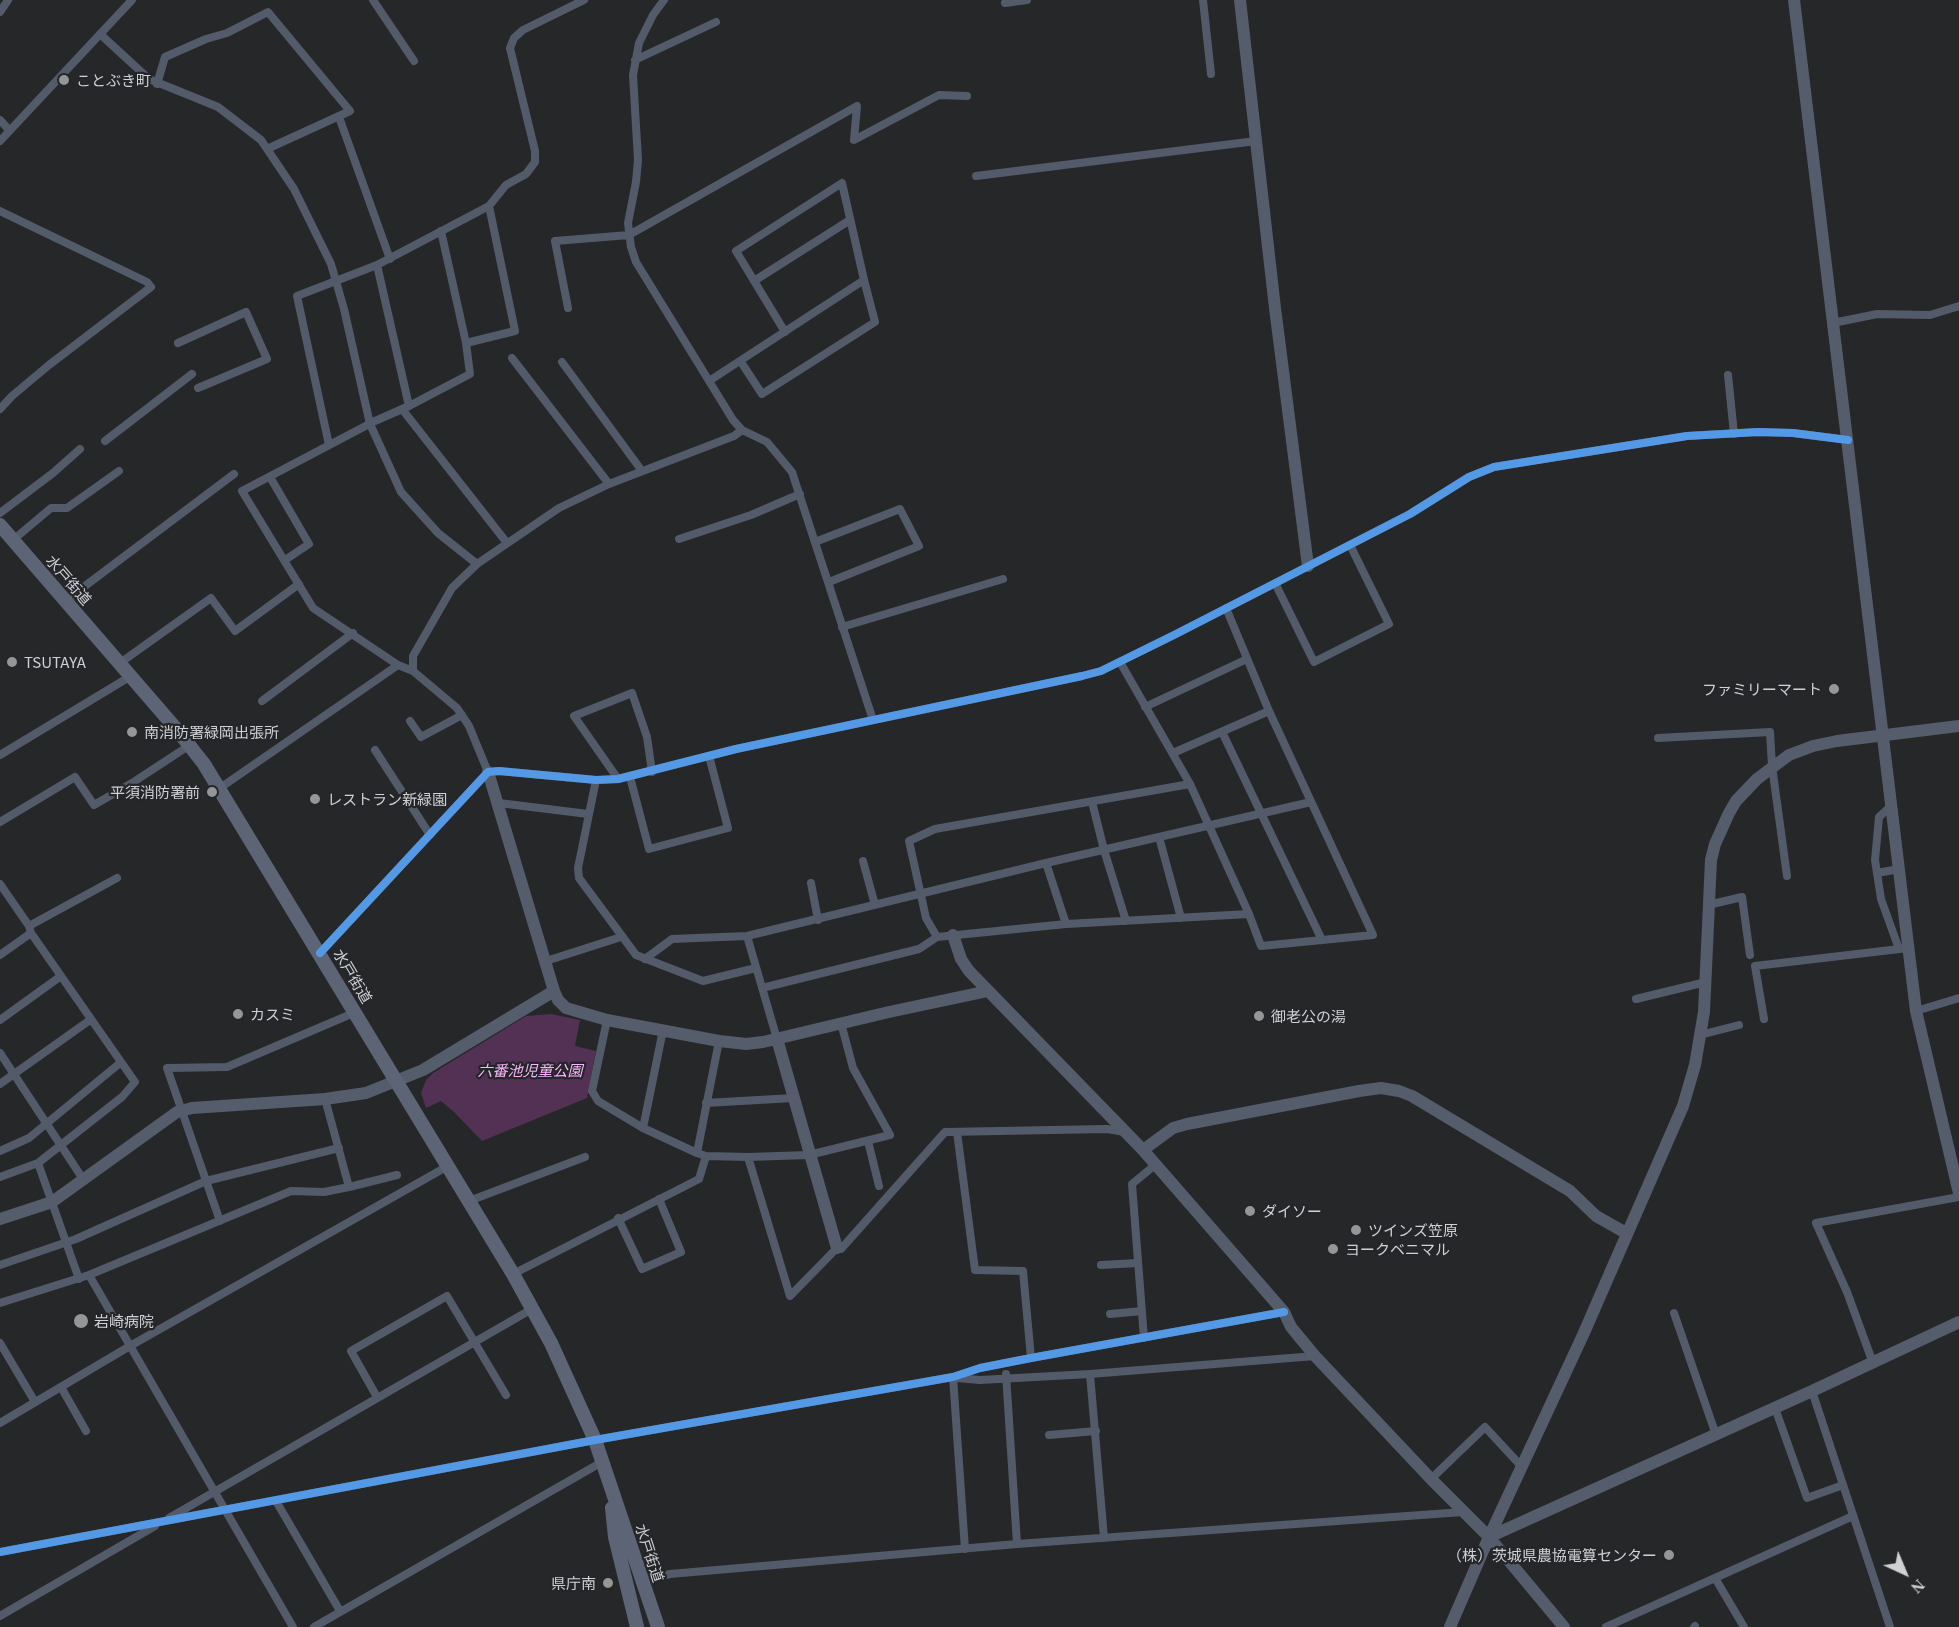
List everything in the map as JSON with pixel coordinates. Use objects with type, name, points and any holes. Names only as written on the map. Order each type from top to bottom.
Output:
[{"type":"main road","name":"水戸街道","points":[[0,525],[190,745],[219,788],[320,953],[513,1274],[568,1378],[595,1440],[658,1627]]},
{"type":"main road","name":"水戸街道","points":[[610,1488],[615,1537],[637,1627]]},
{"type":"street","points":[[0,141],[132,0]]},
{"type":"street","points":[[373,0],[414,61]]},
{"type":"street","points":[[329,445],[297,296],[390,259],[489,206],[506,185],[526,174],[535,162],[536,151],[510,48],[514,38],[523,30],[584,0]]},
{"type":"street","points":[[664,0],[644,31],[633,75],[638,160],[628,223],[636,262],[742,430],[767,442],[792,471],[873,720]]},
{"type":"street","points":[[1005,3],[1027,0]]},
{"type":"street","points":[[1203,0],[1211,74]]},
{"type":"street","points":[[1240,0],[1308,566]]},
{"type":"street","points":[[1794,0],[1899,869],[1904,949],[1916,1011],[1959,1195],[1816,1223],[1847,1292],[1873,1363]]},
{"type":"street","points":[[0,12],[7,1]]},
{"type":"street","points":[[157,84],[165,57],[206,39],[227,33],[268,12],[350,111],[267,148]]},
{"type":"street","points":[[635,60],[716,22]]},
{"type":"street","points":[[100,34],[149,79],[218,107],[253,132],[267,148],[294,189],[337,281],[370,424],[401,492],[438,533],[477,564]]},
{"type":"street","points":[[568,308],[555,241],[629,235],[857,106],[854,140],[939,95],[967,96]]},
{"type":"street","points":[[339,117],[390,259]]},
{"type":"street","points":[[0,120],[9,130]]},
{"type":"street","points":[[976,176],[1256,141]]},
{"type":"street","points":[[741,362],[762,394],[875,322],[842,183],[736,251],[785,332]]},
{"type":"street","points":[[466,343],[515,331],[489,206]]},
{"type":"street","points":[[0,211],[147,282],[151,287],[49,365],[12,396],[0,410]]},
{"type":"street","points":[[754,281],[850,220]]},
{"type":"street","points":[[441,231],[466,343],[470,374],[242,492],[313,608],[398,665],[413,671],[457,708],[462,715],[488,772],[499,803],[558,1000],[566,1008],[607,1020],[746,1044],[988,992]]},
{"type":"street","points":[[377,265],[406,408],[507,543]]},
{"type":"street","points":[[709,381],[864,280]]},
{"type":"street","points":[[1833,323],[1876,314],[1930,315],[1959,306]]},
{"type":"street","points":[[178,343],[246,312],[267,359],[198,388]]},
{"type":"street","points":[[512,358],[609,484]]},
{"type":"street","points":[[562,362],[642,471]]},
{"type":"street","points":[[105,441],[192,374]]},
{"type":"street","points":[[1728,375],[1734,434]]},
{"type":"street","points":[[413,671],[413,656],[453,588],[477,564],[559,508],[609,484],[734,436],[742,430]]},
{"type":"street","points":[[320,953],[488,772],[499,771],[596,780],[618,779],[709,756],[1082,676],[1120,662],[1410,514],[1469,477],[1494,467],[1687,436],[1793,433],[1848,440]]},
{"type":"street","points":[[0,513],[53,473],[80,448]]},
{"type":"street","points":[[13,540],[51,508],[67,508],[119,471]]},
{"type":"street","points":[[65,601],[234,474]]},
{"type":"street","points":[[270,477],[309,544],[285,560]]},
{"type":"street","points":[[678,539],[751,515],[800,494]]},
{"type":"street","points":[[815,542],[900,509],[919,546],[829,582]]},
{"type":"street","points":[[1275,583],[1314,662],[1389,624],[1350,545]]},
{"type":"street","points":[[842,627],[1003,579]]},
{"type":"street","points":[[120,663],[211,598],[235,631],[299,584]]},
{"type":"street","points":[[1120,662],[1190,784],[1249,914],[1261,946],[1373,935],[1269,711],[1226,608]]},
{"type":"street","points":[[262,701],[352,633]]},
{"type":"street","points":[[1145,707],[1247,659]]},
{"type":"street","points":[[219,788],[398,665]]},
{"type":"street","points":[[0,755],[131,676]]},
{"type":"street","points":[[618,779],[574,717],[632,693],[647,737],[652,772]]},
{"type":"street","points":[[1173,753],[1269,711]]},
{"type":"street","points":[[410,721],[421,737],[462,715]]},
{"type":"street","points":[[1450,1627],[1683,1106],[1695,1065],[1700,1035],[1706,982],[1711,860],[1721,827],[1736,801],[1757,779],[1789,755],[1813,746],[1959,726]]},
{"type":"street","points":[[1222,732],[1322,940]]},
{"type":"street","points":[[1658,738],[1770,732],[1772,766],[1787,876]]},
{"type":"street","points":[[0,822],[75,777],[94,805],[190,745]]},
{"type":"street","points":[[375,750],[430,835]]},
{"type":"street","points":[[630,777],[649,849],[728,828],[709,756]]},
{"type":"street","points":[[596,780],[578,868],[579,878],[636,955],[703,981],[756,968]]},
{"type":"street","points":[[937,936],[926,918],[909,841],[935,829],[1190,784]]},
{"type":"street","points":[[1092,802],[1126,921]]},
{"type":"street","points":[[645,959],[672,939],[747,936],[1046,863],[1311,802]]},
{"type":"street","points":[[499,803],[588,814]]},
{"type":"street","points":[[1891,806],[1879,817],[1875,860],[1881,899],[1904,949]]},
{"type":"street","points":[[1159,837],[1181,918]]},
{"type":"street","points":[[862,861],[875,905]]},
{"type":"street","points":[[1046,863],[1066,924]]},
{"type":"street","points":[[1877,873],[1899,869]]},
{"type":"street","points":[[0,955],[30,930],[117,878]]},
{"type":"street","points":[[811,883],[818,920]]},
{"type":"street","points":[[0,884],[90,1020],[135,1082],[122,1097],[61,1147],[38,1163],[0,1177]]},
{"type":"street","points":[[1708,905],[1742,897],[1750,955]]},
{"type":"street","points":[[762,988],[919,949],[937,936],[1066,924],[1249,914]]},
{"type":"street","points":[[953,935],[960,959],[969,972],[1143,1150],[1284,1312],[1291,1327],[1315,1356],[1489,1537],[1564,1627]]},
{"type":"street","points":[[747,936],[837,1248]]},
{"type":"street","points":[[546,961],[621,937]]},
{"type":"street","points":[[1764,1019],[1755,966],[1904,949]]},
{"type":"street","points":[[0,1020],[61,976]]},
{"type":"street","points":[[1636,999],[1706,982]]},
{"type":"street","points":[[0,1220],[52,1202],[166,1118],[192,1108],[325,1099],[366,1093],[423,1070],[554,991]]},
{"type":"street","points":[[1916,1011],[1959,998]]},
{"type":"street","points":[[220,1221],[167,1068],[227,1067],[356,1012]]},
{"type":"street","points":[[0,1084],[90,1020]]},
{"type":"street","points":[[607,1020],[592,1091],[598,1101],[643,1128],[697,1153],[706,1156],[748,1157],[809,1155],[890,1135],[853,1068],[841,1023]]},
{"type":"street","points":[[1700,1035],[1739,1025]]},
{"type":"street","points":[[643,1128],[663,1030]]},
{"type":"street","points":[[697,1153],[719,1041]]},
{"type":"street","points":[[0,1053],[83,1179]]},
{"type":"street","points":[[0,1151],[29,1138],[120,1063]]},
{"type":"street","points":[[1143,1150],[1173,1128],[1187,1124],[1359,1091],[1381,1088],[1399,1091],[1412,1096],[1570,1191],[1596,1216],[1626,1233]]},
{"type":"street","points":[[706,1103],[792,1098]]},
{"type":"street","points":[[325,1099],[349,1187]]},
{"type":"street","points":[[748,1157],[790,1296],[837,1248],[841,1249],[945,1132],[1107,1129],[1125,1132]]},
{"type":"street","points":[[957,1132],[975,1270],[1023,1271],[1031,1358]]},
{"type":"street","points":[[868,1140],[879,1186]]},
{"type":"street","points":[[0,1265],[67,1243],[206,1182],[339,1148]]},
{"type":"street","points":[[513,1274],[618,1218],[699,1179],[706,1156]]},
{"type":"street","points":[[469,1201],[585,1157]]},
{"type":"street","points":[[38,1163],[79,1279]]},
{"type":"street","points":[[1144,1338],[1132,1184],[1155,1165]]},
{"type":"street","points":[[0,1423],[130,1346],[448,1166]]},
{"type":"street","points":[[0,1303],[79,1279],[291,1191],[324,1192],[397,1175]]},
{"type":"street","points":[[618,1218],[642,1269],[681,1252],[659,1199]]},
{"type":"street","points":[[1101,1265],[1138,1263]]},
{"type":"street","points":[[89,1275],[293,1627]]},
{"type":"street","points":[[378,1397],[351,1351],[447,1296],[506,1395]]},
{"type":"street","points":[[0,1616],[532,1309]]},
{"type":"street","points":[[1110,1314],[1142,1311]]},
{"type":"street","points":[[0,1552],[595,1440],[953,1377],[980,1368],[1284,1312]]},
{"type":"street","points":[[1674,1313],[1716,1435]]},
{"type":"street","points":[[1489,1537],[1959,1322]]},
{"type":"street","points":[[0,1343],[35,1402]]},
{"type":"street","points":[[953,1377],[980,1380],[1090,1374],[1315,1356]]},
{"type":"street","points":[[1005,1364],[1017,1544]]},
{"type":"street","points":[[1090,1374],[1104,1539]]},
{"type":"street","points":[[953,1377],[965,1549]]},
{"type":"street","points":[[61,1387],[86,1431]]},
{"type":"street","points":[[1812,1391],[1890,1627]]},
{"type":"street","points":[[1775,1408],[1807,1498],[1843,1485]]},
{"type":"street","points":[[1431,1479],[1485,1427],[1522,1467]]},
{"type":"street","points":[[1049,1435],[1096,1431]]},
{"type":"street","points":[[314,1627],[602,1462]]},
{"type":"street","points":[[276,1501],[340,1611]]},
{"type":"street","points":[[641,1581],[670,1574],[1017,1544],[1463,1512]]},
{"type":"street","points":[[1606,1627],[1853,1516]]},
{"type":"street","points":[[1715,1578],[1744,1627]]},
{"type":"green space","name":"六番池児童公園","points":[[551,1014],[580,1020],[575,1046],[596,1051],[587,1098],[482,1141],[441,1101],[426,1108],[421,1093],[426,1080],[433,1073],[526,1016]]},
{"type":"cycle path","points":[[320,953],[488,772],[499,771],[596,780],[618,779],[736,749],[1101,671],[1410,514],[1469,477],[1494,467],[1687,436],[1758,432],[1793,433],[1848,440]]},
{"type":"cycle path","points":[[0,1552],[595,1440],[953,1377],[980,1368],[1284,1312]]},
{"type":"place","name":"ことぶき町","points":[[64,80]]},
{"type":"place","name":"TSUTAYA","points":[[12,662]]},
{"type":"place","name":"ファミリーマート","points":[[1834,689]]},
{"type":"place","name":"南消防署緑岡出張所","points":[[132,732]]},
{"type":"place","name":"平須消防署前","points":[[212,792]]},
{"type":"place","name":"レストラン新緑園","points":[[315,799]]},
{"type":"place","name":"カスミ","points":[[238,1014]]},
{"type":"place","name":"御老公の湯","points":[[1259,1016]]},
{"type":"place","name":"ダイソー","points":[[1250,1211]]},
{"type":"place","name":"ツインズ笠原","points":[[1356,1230]]},
{"type":"place","name":"ヨークベニマル","points":[[1333,1249]]},
{"type":"place","name":"岩崎病院","points":[[81,1321]]},
{"type":"place","name":"（株）茨城県農協電算センター","points":[[1669,1555]]},
{"type":"place","name":"県庁南","points":[[608,1583]]}]
